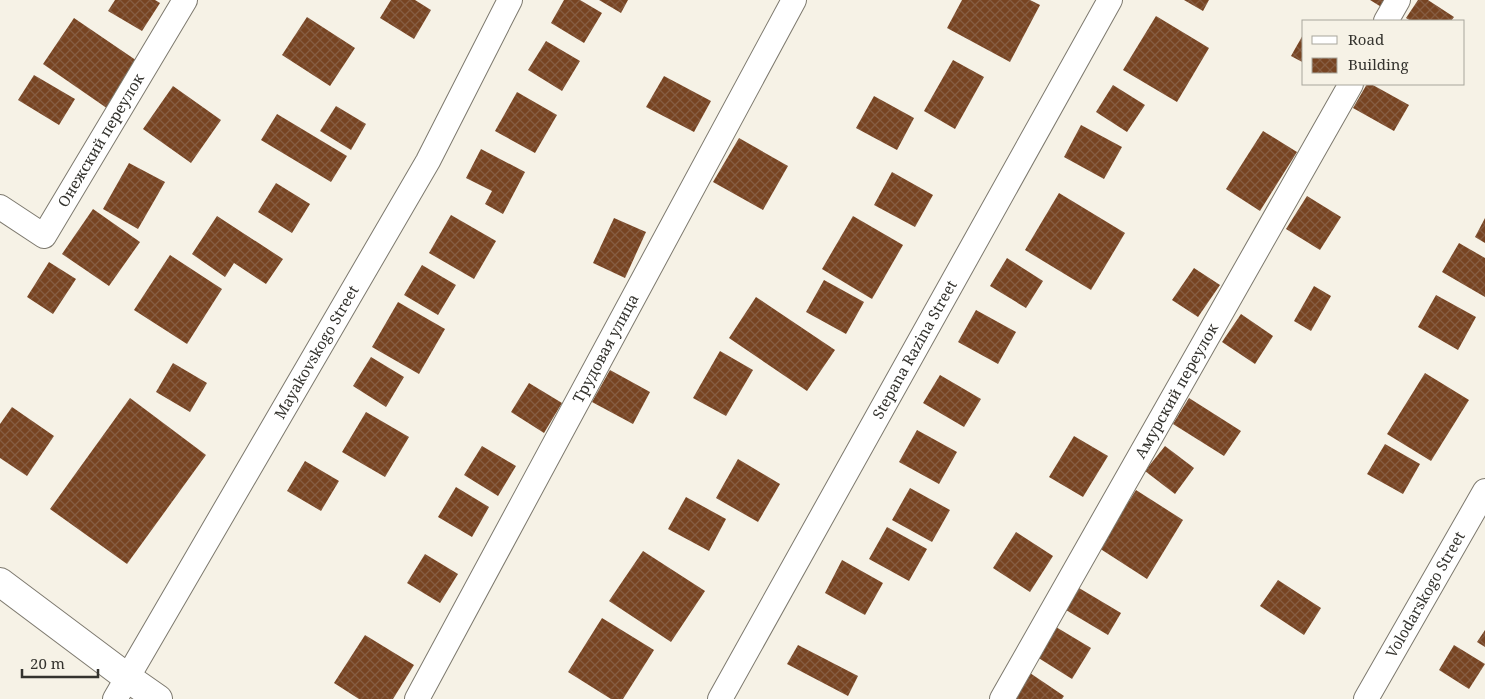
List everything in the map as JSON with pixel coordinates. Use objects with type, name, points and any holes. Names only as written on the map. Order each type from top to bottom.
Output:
[{"type":"main road","points":[[0,582],[121,689],[158,699]]},
{"type":"street","name":"Онежский переулок","points":[[0,207],[44,236],[185,0]]},
{"type":"street","name":"Mayakovskogo Street","points":[[121,689],[428,161],[510,0]]},
{"type":"street","name":"Трудовая улица","points":[[417,699],[794,0]]},
{"type":"street","name":"Stepana Razina Street","points":[[720,699],[1110,0]]},
{"type":"street","points":[[1387,20],[1398,0]]},
{"type":"street","name":"Амурский переулок","points":[[1002,699],[1350,85]]},
{"type":"street","name":"Volodarskogo Street","points":[[1366,699],[1485,491]]},
{"type":"building","points":[[115,0],[155,0],[160,3],[142,31],[108,11]]},
{"type":"building","points":[[391,0],[415,0],[431,10],[414,39],[380,18]]},
{"type":"building","points":[[564,0],[580,0],[602,13],[584,43],[551,23]]},
{"type":"building","points":[[599,0],[628,0],[621,13]]},
{"type":"building","points":[[962,0],[1030,0],[1040,5],[1010,62],[947,28]]},
{"type":"building","points":[[1184,0],[1209,0],[1203,11]]},
{"type":"building","points":[[1370,0],[1388,0],[1383,8]]},
{"type":"building","points":[[1418,0],[1428,0],[1454,17],[1452,20],[1409,20],[1406,18]]},
{"type":"building","points":[[1156,16],[1209,48],[1177,102],[1123,70]]},
{"type":"building","points":[[307,17],[355,48],[330,86],[282,55]]},
{"type":"building","points":[[74,18],[143,65],[111,111],[43,64]]},
{"type":"building","points":[[1302,37],[1302,62],[1291,56]]},
{"type":"building","points":[[546,41],[580,61],[562,91],[528,70]]},
{"type":"building","points":[[953,60],[984,77],[955,129],[924,111]]},
{"type":"building","points":[[34,75],[75,99],[59,125],[18,100]]},
{"type":"building","points":[[664,76],[711,101],[694,132],[646,107]]},
{"type":"building","points":[[1113,85],[1145,105],[1127,132],[1096,112]]},
{"type":"building","points":[[1366,85],[1373,85],[1409,105],[1394,131],[1353,108]]},
{"type":"building","points":[[173,86],[221,120],[191,163],[143,129]]},
{"type":"building","points":[[517,92],[557,115],[535,153],[495,131]]},
{"type":"building","points":[[874,96],[914,118],[897,150],[856,128]]},
{"type":"building","points":[[336,106],[366,124],[351,150],[320,131]]},
{"type":"building","points":[[277,114],[347,156],[331,182],[261,140]]},
{"type":"building","points":[[1081,125],[1122,147],[1104,179],[1064,157]]},
{"type":"building","points":[[1263,131],[1297,152],[1260,211],[1226,189]]},
{"type":"building","points":[[739,138],[788,166],[763,210],[713,182]]},
{"type":"building","points":[[481,149],[525,172],[503,214],[485,204],[492,191],[466,178]]},
{"type":"building","points":[[129,163],[165,182],[138,229],[103,209]]},
{"type":"building","points":[[892,172],[933,195],[915,227],[874,205]]},
{"type":"building","points":[[276,183],[310,204],[292,233],[258,212]]},
{"type":"building","points":[[1059,193],[1125,233],[1091,290],[1025,250]]},
{"type":"building","points":[[1307,196],[1341,217],[1320,250],[1286,229]]},
{"type":"building","points":[[93,209],[140,242],[109,286],[62,254]]},
{"type":"building","points":[[451,215],[496,241],[474,279],[429,253]]},
{"type":"building","points":[[217,216],[283,259],[266,284],[234,263],[225,277],[192,254]]},
{"type":"building","points":[[853,216],[903,245],[872,299],[822,269]]},
{"type":"building","points":[[614,218],[646,232],[625,278],[593,263]]},
{"type":"building","points":[[1485,218],[1485,243],[1475,237]]},
{"type":"building","points":[[1459,243],[1485,258],[1485,297],[1442,272]]},
{"type":"building","points":[[170,255],[222,289],[187,344],[134,310]]},
{"type":"building","points":[[1007,258],[1043,281],[1026,308],[990,286]]},
{"type":"building","points":[[49,262],[76,279],[53,314],[27,297]]},
{"type":"building","points":[[422,265],[456,285],[438,315],[404,295]]},
{"type":"building","points":[[1194,268],[1220,285],[1198,317],[1172,300]]},
{"type":"building","points":[[824,280],[864,302],[846,334],[806,312]]},
{"type":"building","points":[[1314,286],[1331,296],[1311,331],[1294,321]]},
{"type":"building","points":[[1436,295],[1476,317],[1458,350],[1418,327]]},
{"type":"building","points":[[756,297],[835,350],[807,391],[729,338]]},
{"type":"building","points":[[398,302],[445,329],[419,374],[372,347]]},
{"type":"building","points":[[976,310],[1016,332],[998,364],[958,342]]},
{"type":"building","points":[[1241,314],[1273,336],[1255,364],[1222,342]]},
{"type":"building","points":[[720,351],[753,370],[726,416],[693,398]]},
{"type":"building","points":[[371,357],[404,377],[386,407],[353,386]]},
{"type":"building","points":[[173,363],[207,383],[190,412],[156,392]]},
{"type":"building","points":[[610,370],[650,392],[633,424],[592,402]]},
{"type":"building","points":[[1425,373],[1469,400],[1431,461],[1387,434]]},
{"type":"building","points":[[940,375],[981,399],[964,427],[923,403]]},
{"type":"building","points":[[529,383],[562,403],[544,433],[511,412]]},
{"type":"building","points":[[130,398],[206,455],[127,564],[50,509]]},
{"type":"building","points":[[1189,398],[1241,431],[1224,456],[1173,424]]},
{"type":"building","points":[[12,407],[54,436],[27,476],[0,458],[0,424]]},
{"type":"building","points":[[366,412],[409,437],[385,477],[342,452]]},
{"type":"building","points":[[917,430],[957,452],[939,484],[899,462]]},
{"type":"building","points":[[1074,436],[1108,456],[1083,497],[1049,477]]},
{"type":"building","points":[[1385,444],[1420,464],[1403,494],[1367,474]]},
{"type":"building","points":[[482,446],[516,466],[498,496],[464,475]]},
{"type":"building","points":[[1165,446],[1194,468],[1175,494],[1145,471]]},
{"type":"building","points":[[738,459],[780,484],[758,522],[716,498]]},
{"type":"building","points":[[305,461],[339,481],[321,511],[287,491]]},
{"type":"building","points":[[456,487],[489,507],[472,537],[438,517]]},
{"type":"building","points":[[910,488],[950,510],[932,542],[892,520]]},
{"type":"building","points":[[1136,490],[1183,520],[1147,579],[1099,548]]},
{"type":"building","points":[[686,497],[726,519],[709,551],[668,529]]},
{"type":"building","points":[[887,527],[927,549],[909,581],[869,559]]},
{"type":"building","points":[[1016,532],[1053,556],[1030,592],[993,568]]},
{"type":"building","points":[[643,551],[705,591],[671,642],[609,601]]},
{"type":"building","points":[[425,554],[458,574],[440,603],[407,583]]},
{"type":"building","points":[[842,560],[883,583],[865,615],[825,593]]},
{"type":"building","points":[[1278,580],[1321,608],[1304,635],[1260,606]]},
{"type":"building","points":[[1079,588],[1121,613],[1108,635],[1066,610]]},
{"type":"building","points":[[602,618],[654,650],[623,699],[611,699],[568,672]]},
{"type":"building","points":[[1056,627],[1091,648],[1072,679],[1037,657]]},
{"type":"building","points":[[1485,630],[1485,647],[1477,642]]},
{"type":"building","points":[[365,635],[414,665],[393,699],[359,699],[334,683]]},
{"type":"building","points":[[798,645],[858,676],[848,696],[787,664]]},
{"type":"building","points":[[1454,645],[1485,664],[1469,689],[1439,670]]},
{"type":"building","points":[[1030,673],[1064,696],[1062,699],[1012,699]]}]
